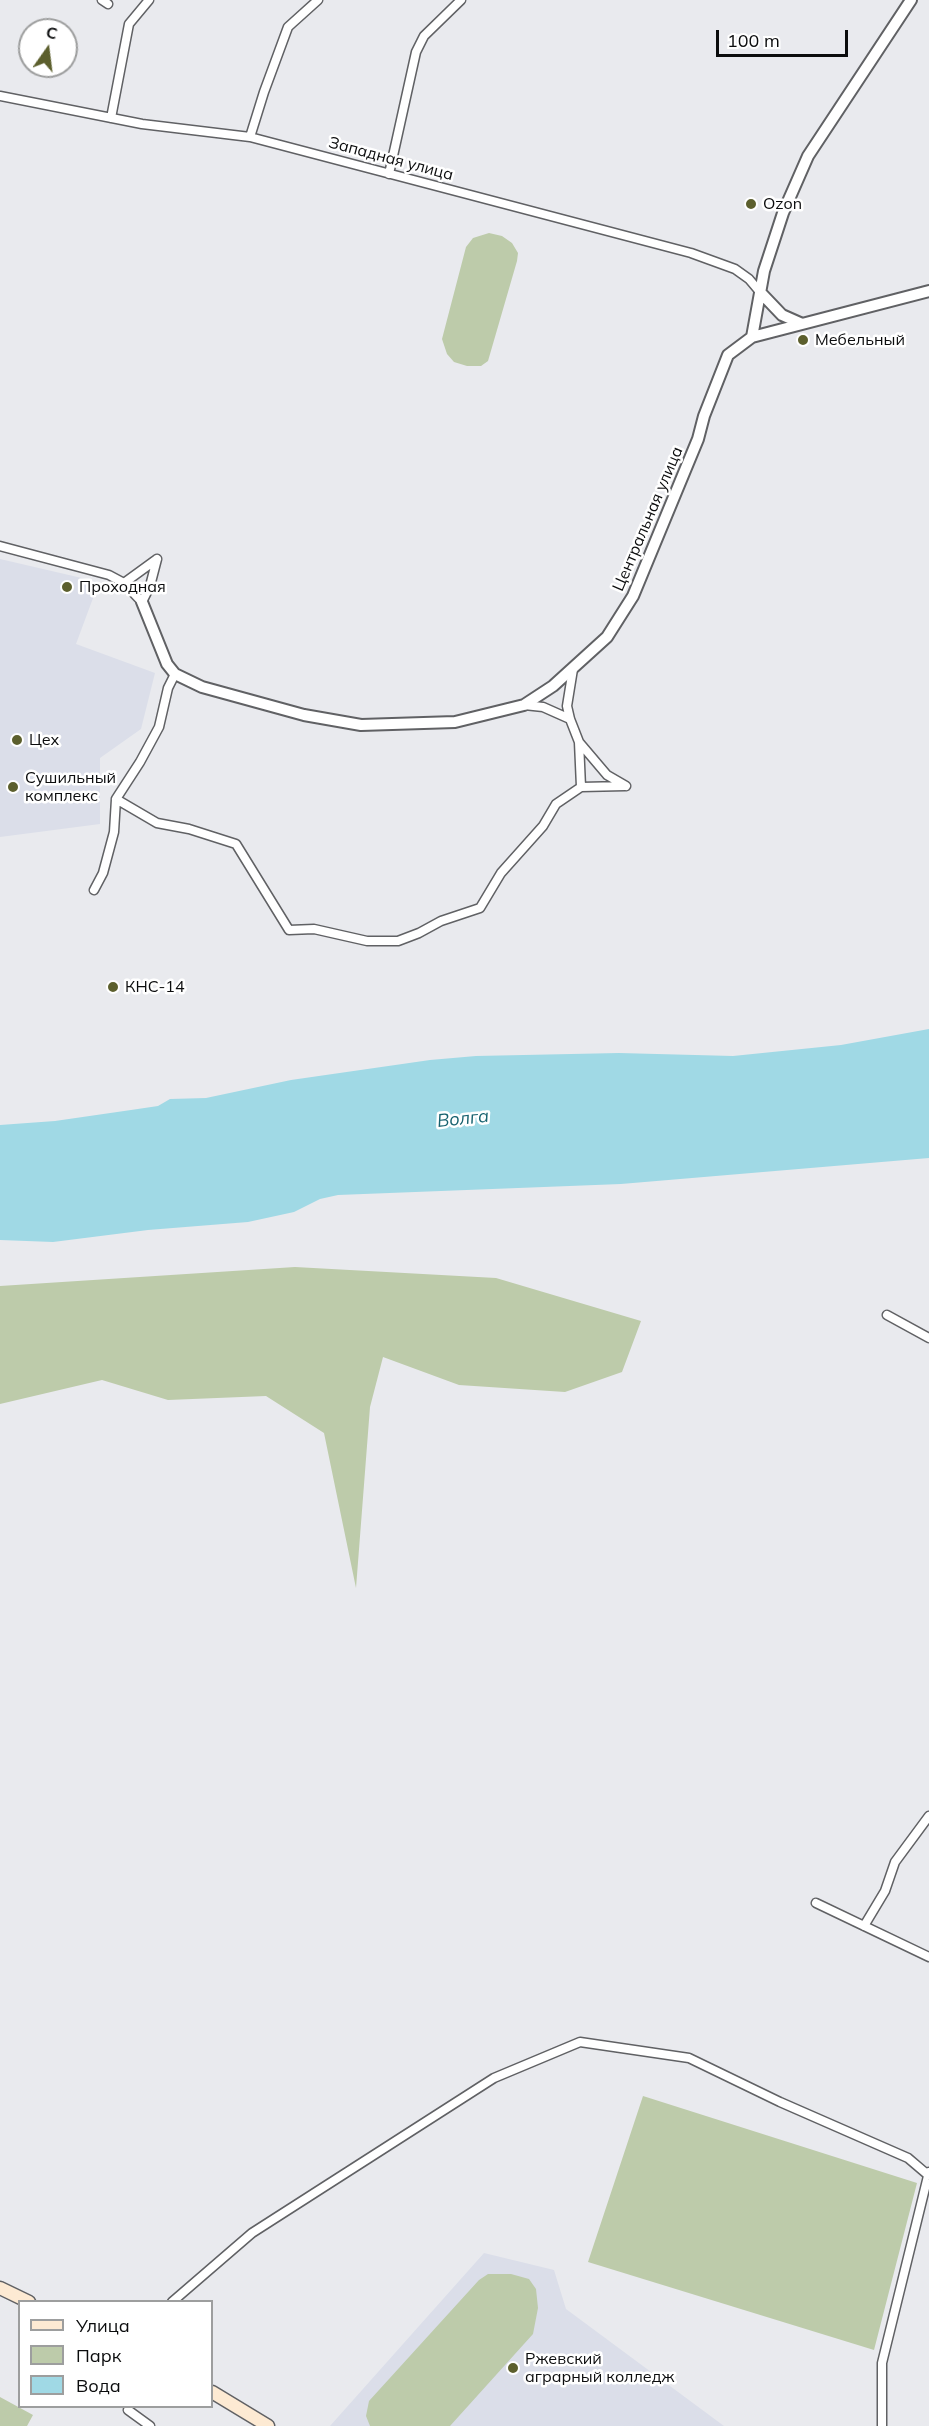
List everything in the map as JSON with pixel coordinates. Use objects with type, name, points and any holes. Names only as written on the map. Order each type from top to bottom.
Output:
[{"type":"main road","points":[[0,2288],[27,2300]]},
{"type":"main road","points":[[213,2393],[268,2426]]},
{"type":"street","points":[[111,118],[129,24],[149,0]]},
{"type":"street","points":[[250,137],[288,27],[318,0]]},
{"type":"street","points":[[389,174],[416,52],[424,36],[461,0]]},
{"type":"street","points":[[752,337],[764,271],[783,213],[808,156],[911,0]]},
{"type":"street","name":"Западная улица","points":[[0,96],[111,118],[250,137],[691,253],[735,269],[749,279],[760,292]]},
{"type":"street","name":"Центральная улица","points":[[175,674],[201,687],[304,716],[361,725],[455,722],[524,705],[553,687],[607,637],[633,596],[693,450],[728,355],[752,337],[929,291]]},
{"type":"street","points":[[760,292],[782,315],[800,323]]},
{"type":"street","points":[[0,546],[84,567],[109,575],[124,583],[142,602],[167,664],[175,674],[168,688],[159,727],[116,799],[114,832],[103,873],[94,890]]},
{"type":"street","points":[[124,583],[157,559],[150,586],[142,602]]},
{"type":"street","points":[[116,799],[158,823],[189,829],[237,844],[289,930],[314,929],[367,941],[398,941],[441,921],[480,908],[501,873],[543,826],[556,804],[581,787],[626,786],[607,775],[579,742],[567,706],[573,669]]},
{"type":"street","points":[[524,705],[543,707],[570,720]]},
{"type":"street","points":[[579,742],[581,787]]},
{"type":"street","points":[[887,1315],[929,1338]]},
{"type":"street","points":[[864,1926],[885,1891],[895,1862],[929,1815]]},
{"type":"street","points":[[816,1903],[929,1957]]},
{"type":"street","points":[[173,2300],[252,2233],[494,2078],[580,2042],[689,2058],[780,2102],[908,2158],[928,2173],[882,2363],[882,2426]]},
{"type":"street","points":[[128,2409],[150,2426]]},
{"type":"shaded area","points":[[0,559],[99,582],[76,644],[155,673],[141,729],[100,758],[100,824],[0,837]]},
{"type":"shaded area","name":"Ржевский аграрный колледж","points":[[484,2253],[554,2270],[566,2309],[724,2426],[330,2426]]},
{"type":"green space","points":[[489,233],[502,236],[512,243],[518,253],[517,261],[488,361],[481,366],[467,366],[454,362],[447,354],[442,339],[466,247],[473,238]]},
{"type":"green space","points":[[295,1267],[496,1278],[641,1321],[622,1372],[565,1392],[459,1385],[383,1357],[370,1407],[356,1588],[324,1433],[266,1396],[168,1400],[102,1380],[0,1404],[0,1286]]},
{"type":"green space","points":[[643,2096],[917,2183],[874,2350],[588,2262]]},
{"type":"green space","points":[[488,2274],[511,2274],[529,2279],[536,2289],[538,2308],[533,2334],[450,2426],[370,2426],[366,2416],[369,2401],[479,2280]]},
{"type":"green space","points":[[0,2397],[33,2415],[27,2426],[0,2426]]},
{"type":"water","name":"Волга","points":[[929,1029],[929,1158],[621,1184],[338,1195],[320,1199],[294,1212],[248,1222],[148,1230],[53,1242],[0,1240],[0,1125],[55,1121],[158,1106],[170,1099],[206,1098],[291,1080],[430,1060],[476,1056],[619,1053],[733,1056],[841,1045]]},
{"type":"place","name":"Ozon","points":[[751,204]]},
{"type":"place","name":"Мебельный","points":[[803,340]]},
{"type":"place","name":"Проходная","points":[[67,587]]},
{"type":"place","name":"Цех","points":[[17,740]]},
{"type":"place","name":"Сушильный комплекс","points":[[13,787]]},
{"type":"place","name":"КНС-14","points":[[113,987]]},
{"type":"place","name":"Ржевский аграрный колледж","points":[[513,2368]]}]
